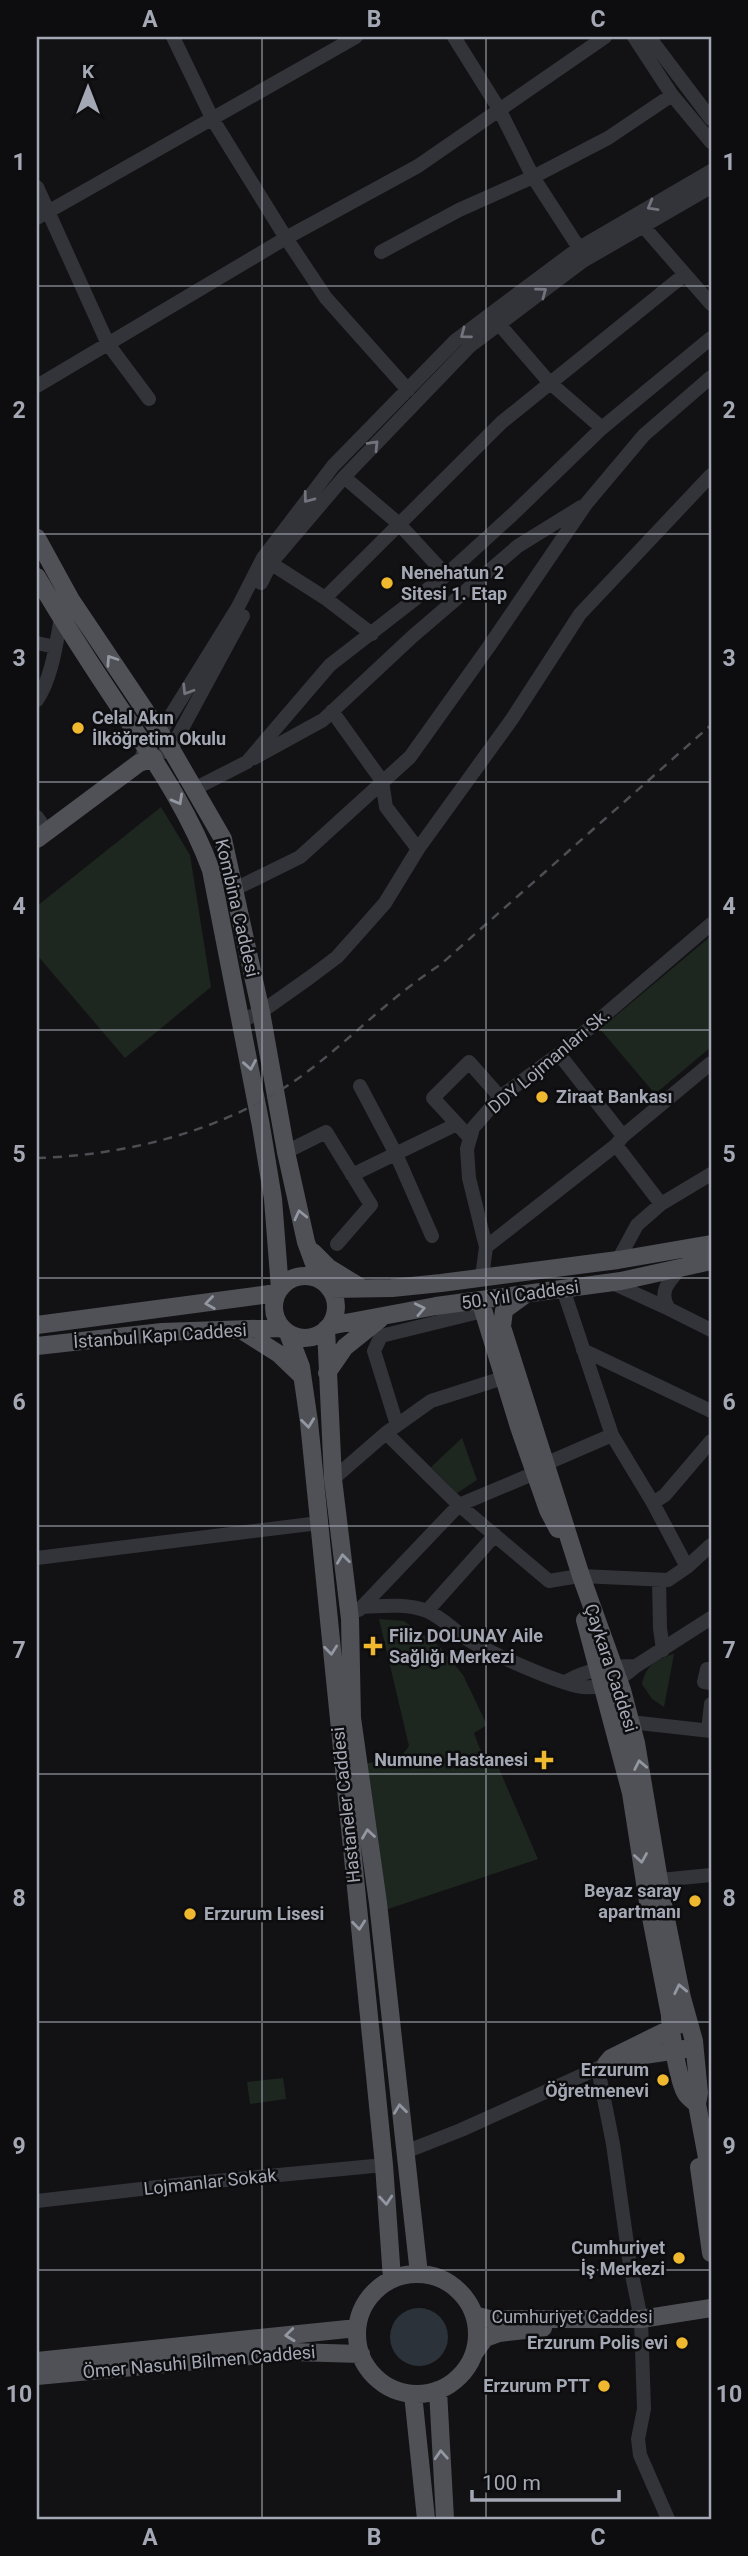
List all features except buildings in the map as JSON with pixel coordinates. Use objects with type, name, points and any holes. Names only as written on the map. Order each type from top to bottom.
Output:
[{"type":"main road","name":"Kombina Caddesi","points":[[37,538],[71,600],[171,749],[223,839],[261,1012],[286,1152],[308,1247],[325,1285]]},
{"type":"main road","name":"Kombina Caddesi","points":[[37,577],[203,846],[212,870],[272,1199],[279,1291]]},
{"type":"main road","points":[[40,829],[146,756]]},
{"type":"main road","points":[[529,1289],[619,1273],[696,1254],[711,1246]]},
{"type":"main road","name":"50. Yıl Caddesi","points":[[325,1285],[363,1289],[392,1288],[711,1246]]},
{"type":"main road","points":[[308,1247],[329,1268],[363,1289]]},
{"type":"main road","name":"50. Yıl Caddesi","points":[[327,1327],[436,1306],[485,1311],[529,1289],[563,1289],[610,1282],[711,1261]]},
{"type":"main road","points":[[299,1277],[325,1285],[335,1303],[335,1311],[327,1327],[306,1338],[286,1331],[275,1315],[275,1300],[286,1282],[299,1277]]},
{"type":"main road","name":"Çaykara Caddesi","points":[[529,1289],[504,1310],[502,1327],[540,1468],[609,1675],[630,1722],[682,1998],[695,2047],[711,2179]]},
{"type":"main road","points":[[37,1325],[279,1291]]},
{"type":"main road","points":[[485,1311],[503,1378],[540,1468],[553,1523],[562,1535]]},
{"type":"main road","name":"Çaykara Caddesi","points":[[485,1311],[577,1577]]},
{"type":"main road","points":[[327,1373],[345,1347],[382,1318]]},
{"type":"main road","name":"Hastaneler Caddesi","points":[[327,1327],[333,1479],[356,1613],[352,1718],[378,1903],[419,2274]]},
{"type":"main road","points":[[241,1330],[279,1354],[302,1377]]},
{"type":"main road","name":"Hastaneler Caddesi","points":[[286,1331],[302,1377],[319,1523],[384,2165],[392,2279]]},
{"type":"main road","name":"İstanbul Kapı Caddesi","points":[[37,1346],[162,1332],[286,1331]]},
{"type":"main road","name":"Çaykara Caddesi","points":[[609,1675],[670,2027],[685,2094],[703,2118]]},
{"type":"main road","points":[[602,2066],[611,2058],[670,2027],[689,2022]]},
{"type":"main road","points":[[602,2066],[644,2055],[695,2047]]},
{"type":"main road","points":[[703,2118],[696,2143],[711,2253]]},
{"type":"main road","points":[[475,2351],[477,2333],[474,2315],[468,2302],[447,2282],[419,2274],[392,2279],[368,2299],[361,2313],[358,2328],[361,2354],[369,2369],[381,2382],[396,2390],[413,2394],[438,2390],[461,2375],[485,2338],[499,2333],[641,2319]]},
{"type":"main road","name":"Cumhuriyet Caddesi","points":[[474,2315],[489,2319],[641,2319],[711,2308]]},
{"type":"main road","name":"Ömer Nasuhi Bilmen Caddesi","points":[[37,2361],[358,2328]]},
{"type":"main road","name":"Ömer Nasuhi Bilmen Caddesi","points":[[37,2376],[292,2351],[361,2354]]},
{"type":"main road","points":[[438,2390],[445,2519]]},
{"type":"main road","points":[[413,2394],[426,2519]]},
{"type":"street","points":[[173,37],[214,120],[286,238],[326,298],[408,390]]},
{"type":"street","points":[[42,216],[356,37]]},
{"type":"street","points":[[454,37],[499,109],[533,177],[579,248]]},
{"type":"street","points":[[37,386],[286,238],[418,166],[605,37]]},
{"type":"street","points":[[634,37],[672,94],[711,142]]},
{"type":"street","points":[[649,37],[711,119]]},
{"type":"street","points":[[381,252],[459,210],[533,177],[608,138],[672,94]]},
{"type":"street","points":[[146,756],[267,561],[333,466],[456,340],[579,248],[711,171]]},
{"type":"street","points":[[37,187],[42,216],[108,344],[149,399]]},
{"type":"street","points":[[146,756],[171,749],[267,561],[471,346],[583,261],[711,187]]},
{"type":"street","points":[[643,226],[711,304]]},
{"type":"street","points":[[325,598],[502,422],[684,275]]},
{"type":"street","points":[[499,324],[549,382],[602,428]]},
{"type":"street","points":[[247,762],[330,665],[446,575],[602,428],[711,338]]},
{"type":"street","points":[[235,889],[300,857],[410,757],[586,504],[644,435],[711,377]]},
{"type":"street","points":[[241,1021],[261,1012],[337,957],[385,903],[418,849],[512,719],[580,614],[711,475]]},
{"type":"street","points":[[344,477],[399,523],[446,575]]},
{"type":"street","points":[[194,789],[323,720],[413,636],[518,546],[586,504]]},
{"type":"street","points":[[267,561],[325,598],[372,634]]},
{"type":"street","points":[[37,700],[42,693],[61,618]]},
{"type":"street","points":[[37,643],[55,648]]},
{"type":"street","points":[[332,711],[382,781],[386,807],[418,849]]},
{"type":"street","name":"DDY Lojmanları Sk.","points":[[470,1138],[473,1128],[500,1097],[559,1054],[711,924]]},
{"type":"street","points":[[559,1054],[661,1204]]},
{"type":"street","points":[[482,1277],[486,1247],[469,1178],[467,1149],[470,1138],[433,1098],[469,1062],[500,1097]]},
{"type":"street","points":[[486,1247],[620,1141],[711,1063]]},
{"type":"street","points":[[360,1086],[396,1154],[432,1236]]},
{"type":"street","points":[[352,1175],[457,1124]]},
{"type":"street","points":[[286,1152],[326,1132],[371,1205],[337,1244]]},
{"type":"street","points":[[618,1260],[637,1225],[661,1204],[711,1175]]},
{"type":"street","points":[[669,1309],[664,1302],[665,1288],[680,1269]]},
{"type":"street","points":[[610,1282],[711,1331]]},
{"type":"street","points":[[563,1289],[612,1436],[653,1503],[687,1567]]},
{"type":"street","points":[[485,1311],[381,1336],[374,1351],[392,1429],[459,1505],[549,1581],[577,1577],[668,1580],[711,1545]]},
{"type":"street","points":[[583,1350],[711,1410]]},
{"type":"street","points":[[333,1479],[392,1429],[431,1401],[503,1378]]},
{"type":"street","points":[[356,1613],[459,1505],[612,1436]]},
{"type":"street","points":[[653,1503],[665,1495],[711,1441]]},
{"type":"street","points":[[37,1558],[319,1523]]},
{"type":"street","points":[[426,1611],[495,1535]]},
{"type":"street","points":[[659,1580],[663,1650]]},
{"type":"street","points":[[356,1613],[396,1606],[426,1611],[470,1641],[565,1682],[609,1675],[636,1667],[711,1618]]},
{"type":"street","points":[[711,1670],[706,1669],[704,1682],[711,1684]]},
{"type":"street","points":[[630,1722],[709,1730],[711,1704]]},
{"type":"street","points":[[660,1881],[711,1875]]},
{"type":"street","points":[[405,2152],[602,2066],[630,2265],[641,2319],[644,2409],[638,2440],[640,2455],[668,2519]]},
{"type":"street","name":"Lojmanlar Sokak","points":[[37,2202],[184,2184],[384,2165]]},
{"type":"shaded area","points":[[161,807],[190,855],[211,987],[125,1058],[37,955],[37,906]]},
{"type":"shaded area","points":[[711,936],[711,1047],[655,1094],[600,1029]]},
{"type":"shaded area","points":[[462,1438],[477,1480],[457,1493],[431,1467]]},
{"type":"shaded area","points":[[379,1619],[404,1621],[439,1646],[463,1675],[487,1725],[474,1733],[486,1765],[497,1764],[538,1859],[385,1910],[362,1764],[400,1758],[409,1746]]},
{"type":"shaded area","points":[[674,1654],[664,1707],[652,1699],[642,1684],[646,1672],[653,1664]]},
{"type":"shaded area","points":[[283,2078],[286,2099],[250,2104],[247,2082]]},
{"type":"shaded area","points":[[419,2308],[440,2316],[448,2337],[440,2358],[419,2366],[398,2358],[390,2337],[398,2316]]},
{"type":"railway","points":[[37,1158],[107,1152],[176,1136],[210,1125],[274,1094],[303,1075],[404,991],[440,965],[711,725]]},
{"type":"place","name":"Nenehatun 2 Sitesi 1. Etap","points":[[387,583]]},
{"type":"place","name":"Celal Akın İlköğretim Okulu","points":[[78,728]]},
{"type":"place","name":"Ziraat Bankası","points":[[542,1097]]},
{"type":"place","name":"Filiz DOLUNAY Aile Sağlığı Merkezi","points":[[373,1646]]},
{"type":"place","name":"Numune Hastanesi","points":[[544,1760]]},
{"type":"place","name":"Beyaz saray apartmanı","points":[[695,1901]]},
{"type":"place","name":"Erzurum Lisesi","points":[[190,1914]]},
{"type":"place","name":"Erzurum Öğretmenevi","points":[[663,2080]]},
{"type":"place","name":"Cumhuriyet İş Merkezi","points":[[679,2258]]},
{"type":"place","name":"Erzurum Polis evi","points":[[682,2343]]},
{"type":"place","name":"Erzurum PTT","points":[[604,2386]]}]
